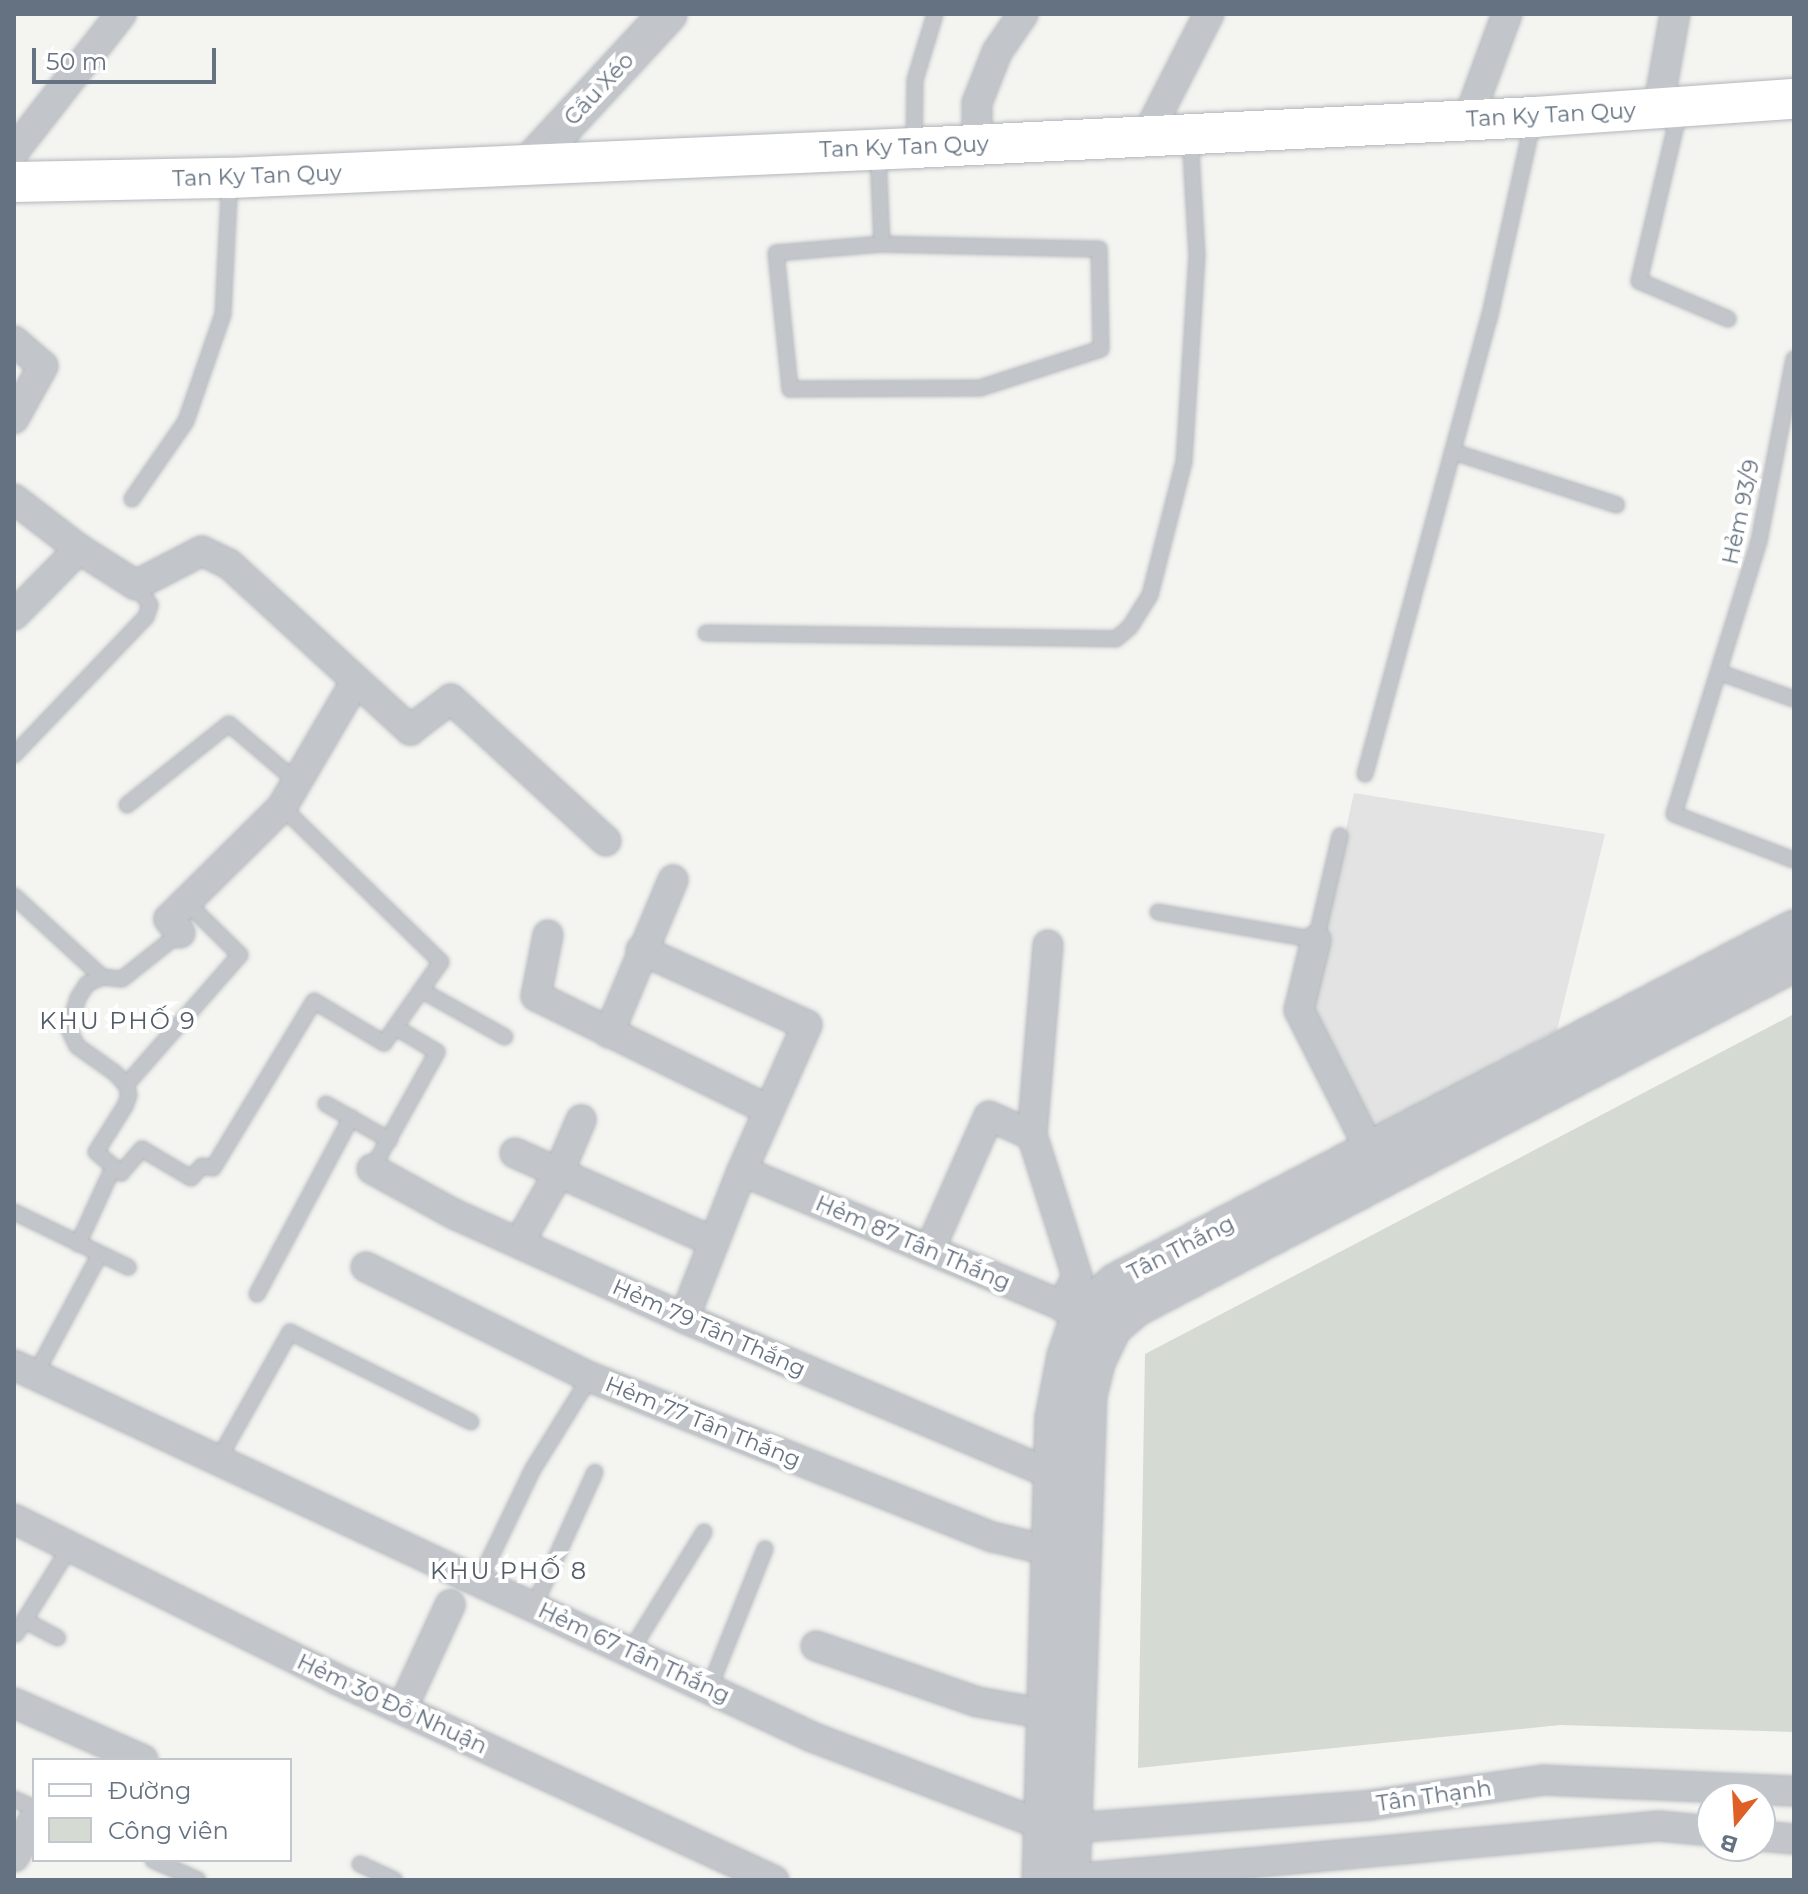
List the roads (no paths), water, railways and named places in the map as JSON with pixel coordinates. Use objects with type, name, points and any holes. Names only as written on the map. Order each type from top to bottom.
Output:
[{"type":"main road","name":"Tan Ky Tan Quy","points":[[14,182],[230,178],[977,145],[1534,117],[1794,99]]},
{"type":"street","points":[[14,151],[121,14]]},
{"type":"street","name":"Cầu Xéo","points":[[530,163],[668,14]]},
{"type":"street","points":[[977,145],[977,103],[997,52],[1023,14]]},
{"type":"street","points":[[1146,137],[1209,14]]},
{"type":"street","points":[[1468,120],[1507,14]]},
{"type":"street","points":[[1669,108],[1675,14]]},
{"type":"street","points":[[14,341],[43,366],[14,418]]},
{"type":"street","points":[[14,499],[79,549],[136,585],[202,551],[229,564],[410,730],[451,699],[606,841]]},
{"type":"street","points":[[14,615],[79,549]]},
{"type":"street","points":[[180,933],[169,919],[282,807],[356,681]]},
{"type":"street","points":[[609,1033],[641,950],[673,880]]},
{"type":"street","name":"Tân Thắng","points":[[1086,1316],[1116,1282],[1794,929]]},
{"type":"street","points":[[548,935],[536,996],[769,1110]]},
{"type":"street","points":[[1316,940],[1299,1010],[1370,1150]]},
{"type":"street","points":[[1048,945],[1032,1135],[1077,1276],[1086,1316]]},
{"type":"street","points":[[641,950],[807,1025],[742,1171],[684,1318]]},
{"type":"street","name":"Tân Thắng","points":[[1086,1316],[1137,1307],[1794,963]]},
{"type":"street","points":[[930,1249],[989,1116],[1032,1135]]},
{"type":"street","points":[[519,1243],[558,1174],[581,1120]]},
{"type":"street","points":[[515,1153],[714,1242]]},
{"type":"street","name":"Hẻm 79 Tân Thắng","points":[[372,1169],[454,1214],[684,1318],[1069,1475]]},
{"type":"street","name":"Hẻm 87 Tân Thắng","points":[[742,1171],[1086,1316]]},
{"type":"street","name":"Hẻm 77 Tân Thắng","points":[[366,1267],[590,1377],[993,1537],[1051,1551]]},
{"type":"street","name":"Tân Thắng","points":[[1071,1880],[1058,1826],[1046,1714],[1051,1551],[1096,1362],[1086,1316]]},
{"type":"street","name":"Hẻm 67 Tân Thắng","points":[[25,1370],[812,1737],[1058,1826]]},
{"type":"street","name":"Tân Thắng","points":[[1041,1880],[1058,1826],[1069,1475]]},
{"type":"street","name":"Hẻm 30 Đỗ Nhuận","points":[[14,1519],[402,1709],[774,1880]]},
{"type":"street","points":[[402,1709],[450,1605]]},
{"type":"street","points":[[816,1646],[978,1702],[1046,1714]]},
{"type":"street","points":[[14,1703],[138,1758]]},
{"type":"street","name":"Tân Thạnh","points":[[1058,1826],[1370,1805],[1543,1780],[1794,1791]]},
{"type":"street","points":[[14,1857],[32,1823]]},
{"type":"street","name":"Tân Thạnh","points":[[1071,1880],[1659,1826],[1696,1829]]},
{"type":"street","points":[[1059,1880],[1071,1880]]},
{"type":"lane","points":[[882,244],[896,148],[935,14]]},
{"type":"lane","points":[[1669,108],[1639,281],[1728,319]]},
{"type":"lane","points":[[1365,774],[1489,319],[1534,117]]},
{"type":"lane","points":[[706,633],[1116,639],[1130,627],[1150,595],[1184,462],[1197,256],[1190,134]]},
{"type":"lane","points":[[132,499],[186,421],[223,314],[230,178]]},
{"type":"lane","points":[[882,244],[1099,249],[1101,349],[980,388],[790,389],[776,253],[882,244]]},
{"type":"lane","name":"Hẻm 93/9","points":[[1794,359],[1759,541],[1721,673],[1674,814],[1794,860]]},
{"type":"lane","points":[[1454,452],[1617,505]]},
{"type":"lane","points":[[14,755],[146,617],[150,605],[136,585]]},
{"type":"lane","points":[[1721,673],[1794,699]]},
{"type":"lane","points":[[127,805],[229,724],[296,781]]},
{"type":"lane","points":[[180,933],[122,979],[102,977],[87,984],[78,998],[69,1029],[77,1046],[115,1073],[126,1085],[129,1095],[125,1106],[96,1152],[121,1173],[142,1149],[191,1178],[202,1166],[213,1168],[314,1001],[384,1043],[441,962],[282,807]]},
{"type":"lane","points":[[1158,912],[1316,940],[1340,836]]},
{"type":"lane","points":[[14,896],[102,977]]},
{"type":"lane","points":[[126,1085],[240,955],[185,901]]},
{"type":"lane","points":[[421,990],[505,1037]]},
{"type":"lane","points":[[372,1169],[437,1052],[395,1027]]},
{"type":"lane","points":[[326,1104],[389,1140]]},
{"type":"lane","points":[[257,1294],[351,1118]]},
{"type":"lane","points":[[78,1244],[113,1168]]},
{"type":"lane","points":[[14,1212],[128,1267]]},
{"type":"lane","points":[[25,1370],[100,1254]]},
{"type":"lane","points":[[218,1460],[290,1332],[471,1422]]},
{"type":"lane","points":[[479,1581],[533,1469],[590,1377]]},
{"type":"lane","points":[[534,1606],[595,1472]]},
{"type":"lane","points":[[630,1652],[704,1532]]},
{"type":"lane","points":[[16,1634],[70,1547]]},
{"type":"lane","points":[[709,1689],[765,1549]]},
{"type":"lane","points":[[24,1620],[58,1638]]},
{"type":"lane","points":[[158,1862],[198,1880]]},
{"type":"lane","points":[[360,1864],[394,1880]]},
{"type":"district","name":"KHU PHỐ 9","points":[[118,1021]]},
{"type":"district","name":"KHU PHỐ 8","points":[[509,1571]]}]
